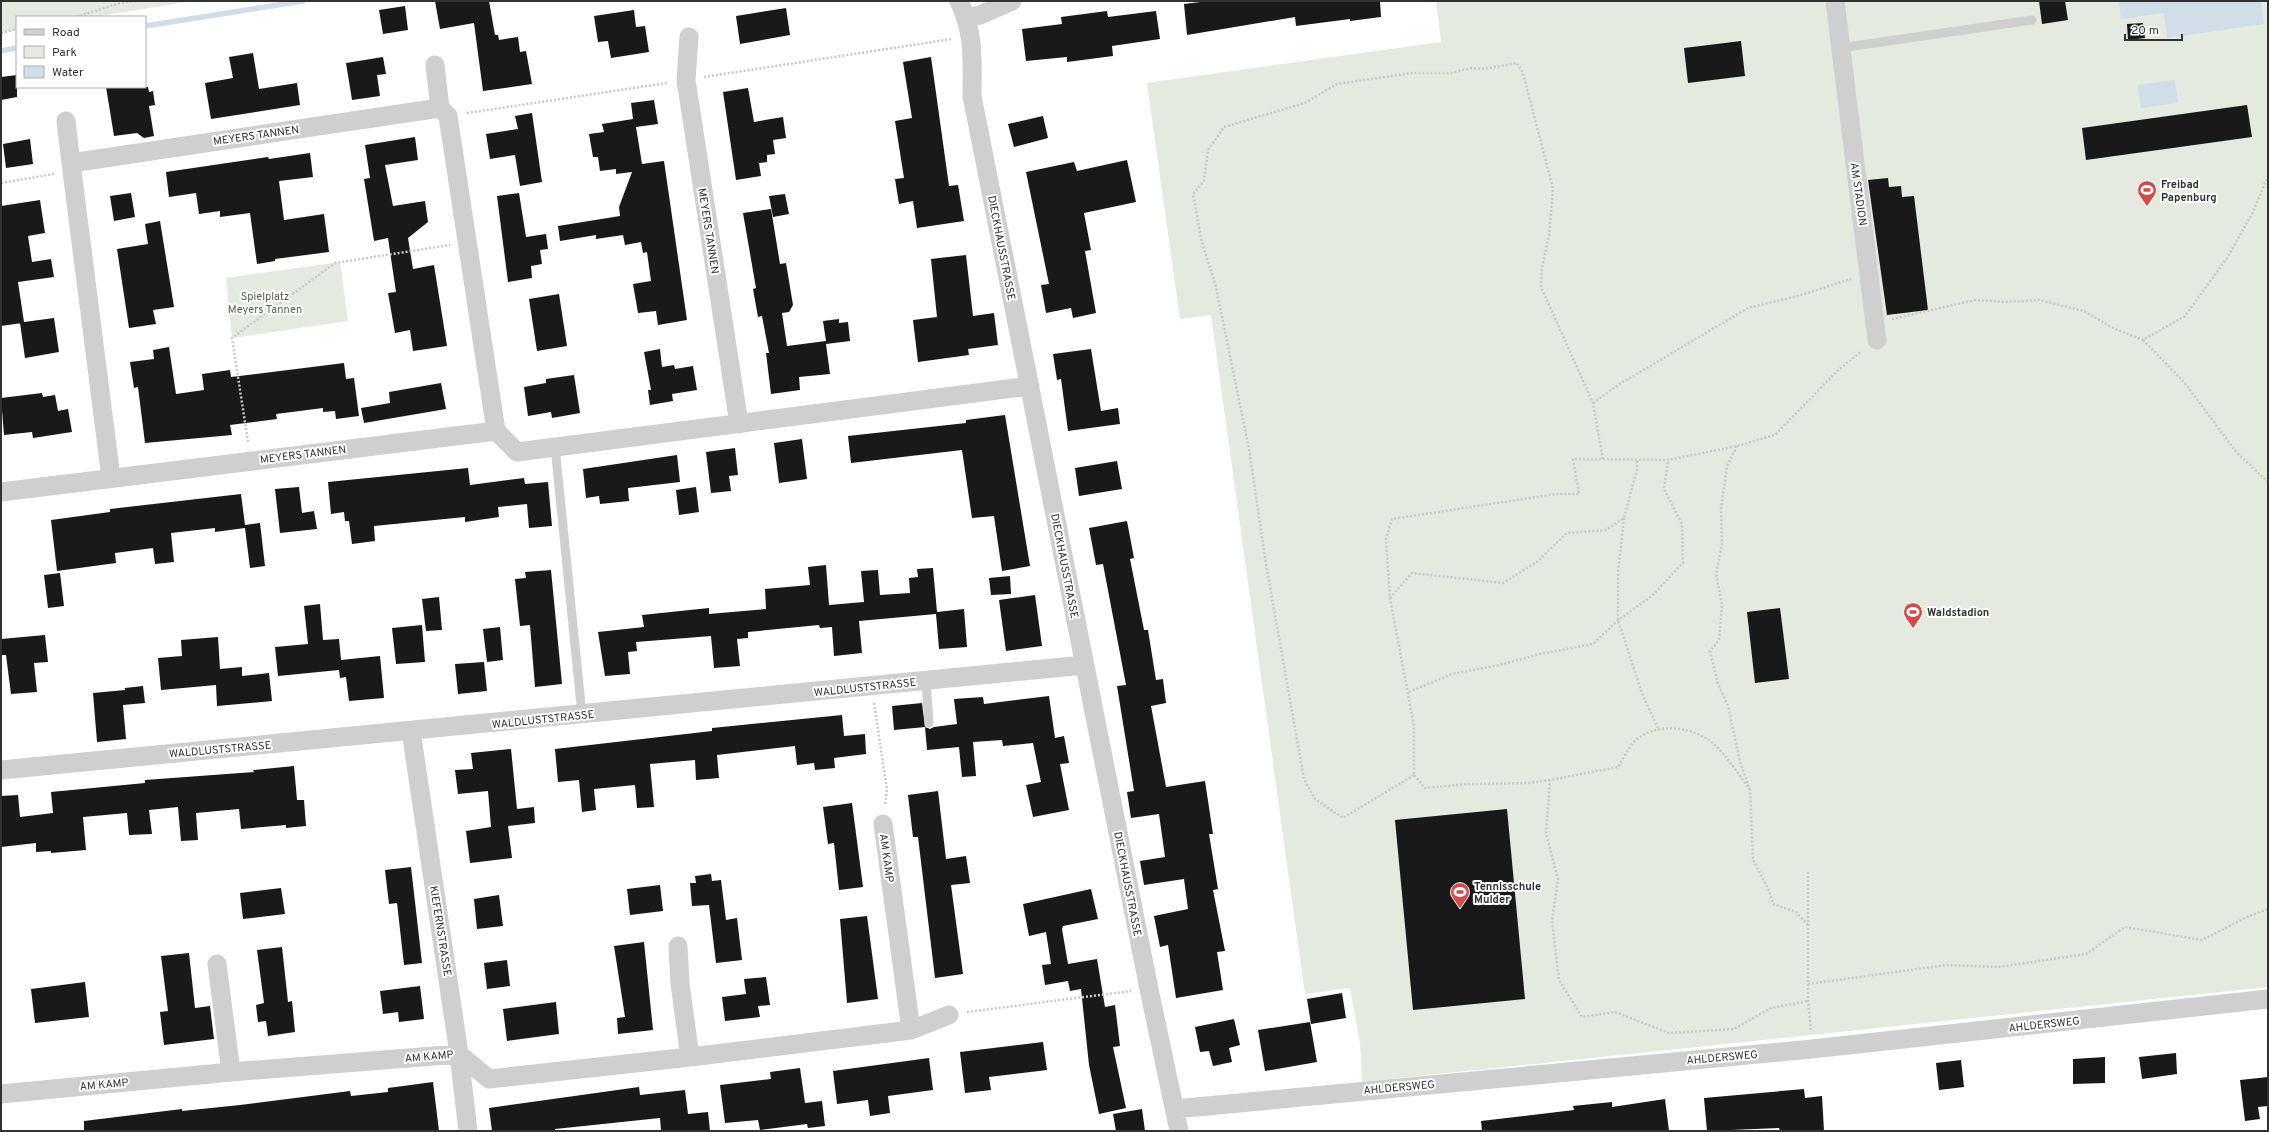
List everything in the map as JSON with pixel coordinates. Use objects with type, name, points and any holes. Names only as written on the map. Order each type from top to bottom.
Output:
[{"type":"street","name":"DIECKHAUSSTRASSE","points":[[959,1],[969,27],[972,96],[1084,665],[1179,1131]]},
{"type":"street","points":[[969,27],[980,15],[1012,1]]},
{"type":"street","name":"AM STADION","points":[[1835,1],[1876,332]]},
{"type":"street","name":"MEYERS TANNEN","points":[[689,37],[686,80],[738,424]]},
{"type":"street","points":[[435,65],[467,242],[496,431],[517,452],[1030,386]]},
{"type":"street","name":"MEYERS TANNEN","points":[[72,167],[444,112]]},
{"type":"street","points":[[66,121],[111,478]]},
{"type":"street","name":"MEYERS TANNEN","points":[[1,492],[496,431]]},
{"type":"street","name":"WALDLUSTSTRASSE","points":[[1,770],[411,732],[926,682],[1084,665]]},
{"type":"street","name":"KIEFERNSTRASSE","points":[[411,732],[459,1054],[468,1131]]},
{"type":"street","name":"AM KAMP","points":[[882,824],[911,1030]]},
{"type":"street","points":[[678,946],[680,984],[690,1057]]},
{"type":"street","points":[[217,964],[231,1072]]},
{"type":"street","name":"AHLDERSWEG","points":[[1175,1109],[1812,1049],[2268,999]]},
{"type":"street","name":"AM KAMP","points":[[1,1094],[231,1072],[459,1054],[489,1078],[690,1057],[911,1030],[949,1015]]},
{"type":"lane","points":[[1840,48],[2032,20]]},
{"type":"lane","points":[[555,447],[582,715]]},
{"type":"lane","points":[[926,682],[929,723]]},
{"type":"path","points":[[80,16],[120,3],[137,1]]},
{"type":"path","points":[[444,112],[686,80],[969,27]]},
{"type":"path","points":[[1,33],[16,29]]},
{"type":"path","points":[[1414,775],[1343,818],[1315,799],[1304,778],[1266,564],[1248,441],[1216,287],[1201,239],[1193,194],[1204,181],[1208,150],[1224,127],[1305,103],[1337,84],[1412,73],[1451,73],[1472,68],[1484,69],[1518,63],[1523,74],[1553,189],[1550,235],[1542,268],[1541,287],[1574,364],[1593,403],[1603,460]]},
{"type":"path","points":[[1,183],[72,167]]},
{"type":"path","points":[[2143,340],[2185,316],[2227,258],[2253,212],[2268,176]]},
{"type":"path","points":[[250,461],[232,338],[335,263],[467,242]]},
{"type":"path","points":[[1593,403],[1618,385],[1748,308],[1798,296],[1869,274]]},
{"type":"path","points":[[1750,790],[1715,745],[1693,733],[1672,728],[1658,728],[1635,742],[1618,767],[1529,783],[1469,784],[1425,788],[1414,775],[1414,726],[1409,692],[1390,598],[1386,539],[1392,519],[1556,494],[1579,494],[1573,459],[1637,461],[1668,460],[1737,446],[1775,435],[1876,332],[1975,300],[2006,302],[2039,300],[2084,311],[2115,329],[2143,340],[2184,382],[2237,453],[2268,482]]},
{"type":"path","points":[[1737,446],[1727,466],[1721,508],[1722,545],[1716,574],[1722,605],[1719,640],[1710,651],[1718,684],[1728,706],[1740,762],[1750,790],[1753,860],[1768,888],[1773,904],[1796,912],[1808,925]]},
{"type":"path","points":[[1409,692],[1452,674],[1500,665],[1540,654],[1593,644],[1618,620],[1652,596],[1683,563],[1682,524],[1664,489],[1668,460]]},
{"type":"path","points":[[1637,461],[1638,469],[1624,518],[1618,572],[1618,620],[1643,696],[1658,728]]},
{"type":"path","points":[[1390,598],[1412,573],[1503,583],[1537,562],[1567,533],[1606,530],[1624,518]]},
{"type":"path","name":"AM KAMP","points":[[872,687],[886,790],[882,824]]},
{"type":"path","points":[[1550,780],[1546,834],[1558,879],[1552,921],[1559,980],[1582,1017],[1615,1012],[1669,1033],[1734,1029],[1771,1008],[1808,1001]]},
{"type":"path","points":[[1808,872],[1808,1001],[1812,1049]]},
{"type":"path","points":[[1808,984],[1947,965],[1998,967],[2086,954],[2125,928],[2202,940],[2247,917],[2268,909]]},
{"type":"path","points":[[949,1015],[1149,989]]},
{"type":"green space","points":[[1,1],[192,1],[100,16],[16,16],[16,30],[1,32]]},
{"type":"green space","points":[[1436,1],[2268,1],[2268,987],[1362,1082],[1360,1043],[1350,988],[1305,994],[1211,315],[1180,319],[1147,83],[1441,42]]},
{"type":"green space","name":"Spielplatz Meyers Tannen","points":[[340,262],[348,321],[232,338],[226,278]]},
{"type":"water","points":[[2119,1],[2261,1],[2264,24],[2167,38],[2164,13],[2121,19]]},
{"type":"water","points":[[2175,80],[2178,103],[2141,108],[2137,85]]},
{"type":"building","points":[[435,1],[489,1],[495,35],[498,35],[499,40],[518,37],[520,52],[526,51],[532,84],[483,91],[474,23],[440,29]]},
{"type":"building","points":[[1208,1],[1380,1],[1381,17],[1350,21],[1350,19],[1296,26],[1295,17],[1187,35],[1184,4]]},
{"type":"building","points":[[2039,1],[2065,1],[2068,20],[2042,24]]},
{"type":"building","points":[[405,6],[408,30],[383,34],[379,10]]},
{"type":"building","points":[[786,8],[790,35],[740,44],[736,16]]},
{"type":"building","points":[[634,10],[636,27],[645,26],[649,52],[611,58],[608,41],[598,42],[594,16]]},
{"type":"building","points":[[1107,11],[1108,17],[1156,11],[1160,39],[1112,46],[1113,56],[1067,62],[1067,57],[1026,61],[1022,29],[1062,24],[1061,17]]},
{"type":"building","points":[[2143,23],[2145,38],[2128,40],[2127,24]]},
{"type":"building","points":[[1741,41],[1745,76],[1688,83],[1684,48]]},
{"type":"building","points":[[253,53],[259,89],[297,83],[300,105],[211,119],[205,83],[233,78],[229,57]]},
{"type":"building","points":[[383,57],[386,74],[377,75],[380,96],[352,100],[346,63]]},
{"type":"building","points":[[931,57],[949,186],[958,185],[964,221],[917,228],[913,201],[899,204],[895,179],[904,178],[895,121],[912,118],[903,62]]},
{"type":"building","points":[[16,75],[17,97],[1,100],[1,77]]},
{"type":"building","points":[[148,87],[149,92],[153,91],[155,105],[149,106],[154,136],[144,138],[137,133],[114,136],[106,88]]},
{"type":"building","points":[[748,88],[754,122],[783,117],[786,138],[773,140],[775,154],[767,155],[767,162],[759,163],[761,176],[736,180],[723,92]]},
{"type":"building","points":[[654,100],[658,124],[636,127],[642,164],[664,161],[687,320],[658,325],[656,311],[638,313],[633,284],[651,281],[647,252],[643,253],[641,242],[625,245],[623,235],[596,239],[596,235],[560,241],[558,226],[620,216],[619,207],[632,172],[616,174],[616,169],[600,171],[598,157],[593,157],[589,134],[604,132],[602,124],[633,119],[631,103]]},
{"type":"building","points":[[2247,105],[2252,137],[2086,160],[2082,128]]},
{"type":"building","points":[[532,113],[542,182],[520,186],[515,155],[490,159],[486,134],[518,129],[515,116]]},
{"type":"building","points":[[1043,116],[1048,138],[1014,147],[1008,124]]},
{"type":"building","points":[[415,137],[418,160],[385,165],[393,206],[425,201],[428,222],[408,238],[413,269],[434,265],[447,346],[413,351],[410,330],[395,333],[388,293],[396,292],[388,238],[374,241],[364,179],[370,178],[365,145]]},
{"type":"building","points":[[30,139],[33,164],[6,168],[3,144]]},
{"type":"building","points":[[310,153],[313,177],[279,181],[284,220],[324,214],[329,252],[275,259],[275,261],[257,264],[250,213],[220,217],[220,211],[199,214],[196,193],[169,197],[166,172],[268,157],[269,159]]},
{"type":"building","points":[[1127,160],[1136,202],[1084,213],[1091,250],[1085,251],[1096,313],[1073,318],[1071,308],[1046,313],[1041,285],[1049,284],[1026,172],[1074,162],[1077,171]]},
{"type":"building","points":[[1888,178],[1889,187],[1901,186],[1902,197],[1914,196],[1928,310],[1887,315],[1868,180]]},
{"type":"building","points":[[131,193],[135,217],[114,221],[110,196]]},
{"type":"building","points":[[519,193],[526,237],[546,234],[548,249],[540,250],[542,264],[531,266],[532,278],[508,282],[497,196]]},
{"type":"building","points":[[785,194],[789,214],[773,217],[769,196]]},
{"type":"building","points":[[40,200],[45,233],[28,236],[32,262],[51,259],[54,277],[18,282],[24,322],[54,318],[59,352],[25,358],[20,323],[1,326],[1,206]]},
{"type":"building","points":[[771,209],[780,264],[786,263],[793,305],[789,312],[782,313],[787,346],[826,341],[823,321],[839,319],[839,323],[848,322],[850,341],[826,344],[830,374],[799,377],[800,390],[771,394],[766,353],[769,353],[762,316],[758,317],[753,289],[756,288],[743,213]]},
{"type":"building","points":[[160,221],[174,307],[153,310],[156,324],[129,328],[117,249],[148,244],[145,224]]},
{"type":"building","points":[[966,255],[973,316],[994,313],[998,345],[968,349],[969,355],[918,362],[913,320],[937,317],[931,259]]},
{"type":"building","points":[[559,294],[567,346],[537,351],[529,299]]},
{"type":"building","points":[[169,347],[176,394],[204,390],[202,374],[230,370],[231,377],[344,363],[346,379],[354,378],[359,416],[336,419],[335,411],[323,412],[323,408],[276,414],[277,419],[230,425],[232,435],[145,443],[138,387],[134,388],[130,362],[154,359],[153,350]]},
{"type":"building","points":[[660,349],[662,367],[674,365],[675,369],[693,366],[697,390],[672,394],[673,401],[650,405],[648,390],[651,390],[644,352]]},
{"type":"building","points":[[1091,349],[1101,411],[1118,408],[1120,424],[1068,431],[1061,379],[1057,380],[1053,354]]},
{"type":"building","points":[[574,375],[580,413],[552,418],[551,412],[528,416],[524,387],[546,383],[546,379]]},
{"type":"building","points":[[441,383],[446,409],[364,423],[361,408],[390,403],[389,392]]},
{"type":"building","points":[[42,393],[43,397],[55,395],[58,411],[68,409],[72,432],[33,438],[32,432],[4,435],[1,398]]},
{"type":"building","points":[[1005,415],[1030,566],[1002,571],[994,516],[972,518],[962,450],[851,463],[848,436],[966,423],[966,420]]},
{"type":"building","points":[[802,439],[807,479],[779,483],[774,443]]},
{"type":"building","points":[[735,448],[738,475],[729,476],[731,491],[711,493],[706,452]]},
{"type":"building","points":[[677,455],[680,482],[628,488],[629,501],[600,504],[599,496],[586,498],[583,469]]},
{"type":"building","points":[[1117,461],[1122,489],[1079,496],[1075,468]]},
{"type":"building","points":[[468,468],[470,485],[524,478],[525,484],[548,482],[552,526],[529,528],[527,504],[498,507],[499,517],[465,522],[465,517],[374,526],[375,541],[352,544],[349,521],[345,521],[344,512],[331,514],[328,482]]},
{"type":"building","points":[[299,487],[302,513],[314,511],[317,529],[280,533],[275,489]]},
{"type":"building","points":[[696,487],[699,512],[679,515],[676,490]]},
{"type":"building","points":[[241,494],[245,525],[260,523],[265,566],[250,568],[245,528],[215,532],[215,528],[171,533],[174,562],[155,564],[153,548],[115,553],[116,563],[57,571],[51,520],[110,512],[110,509]]},
{"type":"building","points":[[1127,521],[1134,558],[1130,559],[1144,630],[1148,630],[1156,680],[1163,679],[1166,703],[1151,706],[1166,787],[1205,781],[1213,834],[1209,834],[1218,889],[1213,890],[1225,951],[1217,952],[1223,990],[1176,998],[1168,945],[1160,947],[1154,916],[1188,909],[1184,879],[1144,885],[1140,861],[1165,857],[1159,814],[1131,818],[1127,792],[1134,791],[1117,686],[1126,685],[1103,564],[1096,565],[1089,528]]},
{"type":"building","points":[[826,565],[829,605],[864,602],[861,571],[878,570],[880,595],[910,593],[909,578],[918,577],[917,569],[933,568],[937,612],[964,609],[967,647],[939,649],[936,614],[859,621],[862,653],[834,656],[832,627],[820,628],[819,625],[748,632],[748,638],[737,639],[740,666],[714,668],[711,636],[636,642],[637,651],[628,652],[630,674],[605,676],[598,632],[644,627],[642,615],[709,608],[709,614],[766,609],[765,589],[810,585],[808,567]]},
{"type":"building","points":[[551,570],[562,684],[535,687],[530,625],[520,626],[515,579],[526,578],[525,572]]},
{"type":"building","points":[[60,573],[64,606],[48,608],[44,575]]},
{"type":"building","points":[[1010,576],[1011,594],[991,595],[989,578]]},
{"type":"building","points":[[1035,595],[1042,646],[1006,651],[999,600]]},
{"type":"building","points":[[439,597],[442,630],[426,631],[422,599]]},
{"type":"building","points":[[320,604],[323,640],[339,639],[341,660],[380,656],[384,698],[349,701],[346,677],[340,678],[339,670],[278,676],[275,647],[308,644],[304,606]]},
{"type":"building","points":[[1780,608],[1789,679],[1755,683],[1747,612]]},
{"type":"building","points":[[422,625],[425,662],[396,664],[392,628]]},
{"type":"building","points":[[500,627],[503,660],[487,662],[483,629]]},
{"type":"building","points":[[45,635],[48,662],[34,663],[37,692],[11,694],[6,655],[1,655],[1,639]]},
{"type":"building","points":[[218,637],[220,669],[242,667],[242,676],[269,673],[272,701],[217,706],[216,685],[161,690],[158,658],[182,656],[181,640]]},
{"type":"building","points":[[484,662],[487,691],[458,694],[455,664]]},
{"type":"building","points":[[143,686],[145,703],[123,705],[126,739],[97,742],[93,693],[125,690],[125,688]]},
{"type":"building","points":[[1049,696],[1055,738],[1064,736],[1069,763],[1060,764],[1069,810],[1033,817],[1026,785],[1041,782],[1033,743],[1003,746],[1002,740],[973,742],[976,776],[962,777],[959,747],[927,750],[925,727],[930,729],[934,727],[957,724],[954,699],[983,697],[984,704]]},
{"type":"building","points":[[922,703],[925,727],[894,730],[892,706]]},
{"type":"building","points":[[842,715],[844,736],[865,734],[866,754],[834,758],[835,768],[815,770],[814,763],[797,765],[795,746],[717,755],[719,778],[696,780],[695,760],[650,764],[654,807],[637,808],[635,785],[594,789],[596,810],[582,812],[579,780],[558,782],[555,749],[712,731],[712,728]]},
{"type":"building","points":[[511,749],[517,809],[534,807],[535,823],[508,826],[512,858],[470,863],[466,831],[491,827],[488,791],[458,794],[455,770],[473,769],[471,753]]},
{"type":"building","points":[[294,766],[297,800],[304,800],[306,826],[286,828],[286,825],[241,829],[239,809],[196,813],[198,840],[181,841],[178,807],[149,810],[152,834],[129,835],[127,813],[83,817],[86,850],[51,853],[51,851],[36,852],[36,843],[1,847],[1,796],[18,795],[20,817],[53,813],[51,792],[145,783],[145,780],[254,772],[253,770]]},
{"type":"building","points":[[938,791],[946,859],[966,856],[970,883],[951,885],[963,974],[935,978],[918,837],[913,837],[908,795]]},
{"type":"building","points":[[852,803],[863,887],[839,890],[834,843],[828,844],[823,807]]},
{"type":"building","name":"Tennisschule Mulder","points":[[1507,809],[1525,999],[1413,1010],[1395,820]]},
{"type":"building","points":[[411,867],[422,963],[404,965],[397,903],[389,904],[385,870]]},
{"type":"building","points":[[711,874],[712,881],[721,880],[726,920],[737,918],[742,960],[716,963],[709,905],[692,906],[690,883],[696,883],[695,876]]},
{"type":"building","points":[[660,885],[663,911],[630,915],[627,889]]},
{"type":"building","points":[[281,888],[285,914],[243,919],[240,893]]},
{"type":"building","points":[[1091,889],[1098,919],[1063,926],[1062,929],[1068,964],[1097,959],[1105,1007],[1115,1005],[1120,1046],[1113,1047],[1126,1108],[1099,1114],[1089,1065],[1081,989],[1070,991],[1068,981],[1045,985],[1042,965],[1051,964],[1046,932],[1029,936],[1023,904]]},
{"type":"building","points":[[499,895],[503,926],[477,929],[474,899]]},
{"type":"building","points":[[867,916],[878,999],[847,1003],[840,919]]},
{"type":"building","points":[[644,942],[653,1030],[618,1034],[617,1018],[625,1017],[614,946]]},
{"type":"building","points":[[282,947],[288,1002],[292,1001],[295,1032],[268,1036],[266,1021],[258,1022],[256,1005],[264,1003],[257,950]]},
{"type":"building","points":[[189,953],[195,1008],[210,1006],[214,1039],[164,1045],[160,1012],[168,1011],[161,956]]},
{"type":"building","points":[[507,960],[510,986],[487,989],[484,963]]},
{"type":"building","points":[[766,977],[770,1005],[758,1006],[760,1017],[725,1021],[722,997],[746,994],[744,979]]},
{"type":"building","points":[[85,982],[89,1017],[35,1023],[31,989]]},
{"type":"building","points":[[420,986],[424,1019],[399,1022],[398,1012],[383,1014],[380,991]]},
{"type":"building","points":[[1342,993],[1346,1018],[1311,1024],[1307,999]]},
{"type":"building","points":[[556,1002],[559,1034],[507,1041],[503,1009]]},
{"type":"building","points":[[1234,1019],[1240,1045],[1229,1048],[1232,1062],[1213,1066],[1209,1051],[1200,1052],[1195,1027]]},
{"type":"building","points":[[1310,1022],[1317,1062],[1265,1071],[1258,1030]]},
{"type":"building","points":[[1043,1042],[1047,1070],[989,1077],[991,1090],[965,1093],[960,1052]]},
{"type":"building","points":[[2176,1053],[2177,1074],[2142,1079],[2139,1057]]},
{"type":"building","points":[[2105,1057],[2105,1083],[2073,1084],[2073,1059]]},
{"type":"building","points":[[929,1058],[933,1090],[888,1096],[890,1113],[870,1116],[868,1100],[837,1104],[833,1071]]},
{"type":"building","points":[[1961,1060],[1964,1087],[1939,1090],[1936,1063]]},
{"type":"building","points":[[800,1068],[805,1103],[822,1101],[825,1126],[808,1128],[807,1124],[760,1130],[758,1120],[725,1123],[720,1085],[771,1079],[770,1072]]},
{"type":"building","points":[[2268,1077],[2268,1106],[2258,1107],[2260,1119],[2245,1121],[2240,1080]]},
{"type":"building","points":[[433,1082],[439,1131],[84,1131],[84,1121],[182,1109],[182,1111],[240,1105],[350,1091],[351,1096],[388,1092],[388,1088]]},
{"type":"building","points":[[639,1087],[640,1095],[685,1090],[688,1114],[708,1112],[710,1131],[661,1131],[660,1118],[555,1129],[555,1131],[492,1131],[489,1108]]},
{"type":"building","points":[[1804,1089],[1805,1098],[1822,1096],[1824,1131],[1780,1131],[1779,1128],[1707,1131],[1704,1098]]},
{"type":"building","points":[[1665,1099],[1669,1131],[1482,1131],[1481,1121],[1574,1110],[1573,1106],[1612,1102],[1612,1107]]},
{"type":"building","points":[[1142,1109],[1145,1131],[1116,1131],[1113,1114]]},
{"type":"waterway","points":[[146,26],[303,1]]},
{"type":"waterway","points":[[1,51],[16,48]]},
{"type":"place","name":"Freibad Papenburg","points":[[2147,207]]},
{"type":"place","name":"Waldstadion","points":[[1913,629]]},
{"type":"place","name":"Tennisschule Mulder","points":[[1460,909]]}]
